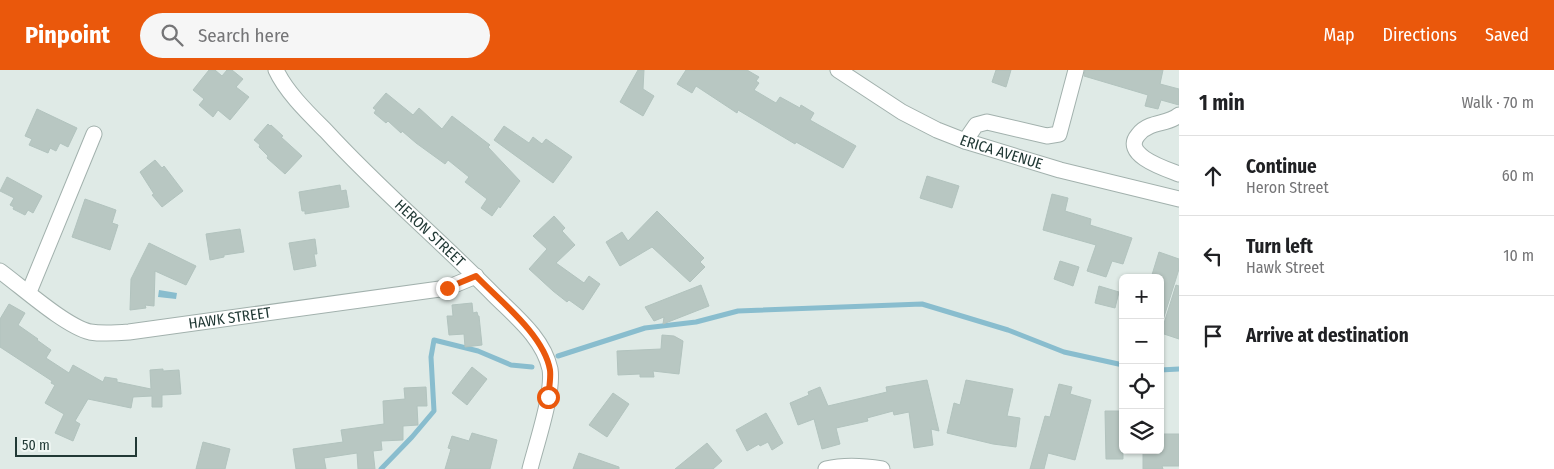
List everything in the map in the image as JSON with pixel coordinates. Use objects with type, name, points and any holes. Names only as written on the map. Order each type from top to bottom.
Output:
[{"type":"street","name":"HERON STREET","points":[[276,70],[278,76],[302,106],[352,159],[476,276],[532,333],[544,351],[550,371],[548,397],[530,469]]},
{"type":"street","name":"ERICA AVENUE","points":[[838,70],[902,112],[965,141],[1060,170],[1179,199]]},
{"type":"street","points":[[965,141],[976,125],[987,122],[1047,136],[1059,134],[1076,70]]},
{"type":"street","points":[[1179,114],[1169,121],[1149,126],[1141,131],[1134,139],[1133,144],[1138,153],[1145,159],[1179,174]]},
{"type":"street","points":[[29,292],[94,134]]},
{"type":"street","name":"HAWK STREET","points":[[0,271],[69,323],[90,332],[119,332],[447,288],[476,276]]},
{"type":"street","points":[[826,469],[833,467],[869,466],[882,469]]},
{"type":"water","points":[[159,290],[177,293],[176,299],[158,297]]},
{"type":"building","points":[[209,70],[215,70],[222,76],[227,70],[232,70],[243,79],[236,87],[249,97],[230,120],[218,110],[213,117],[199,105],[204,99],[193,90]]},
{"type":"building","points":[[638,70],[644,70],[643,89],[654,96],[643,116],[620,102]]},
{"type":"building","points":[[686,70],[747,70],[759,77],[756,81],[759,83],[754,90],[776,103],[780,97],[800,108],[801,105],[814,113],[810,120],[856,146],[843,168],[796,142],[795,144],[738,110],[737,113],[696,86],[692,93],[677,84]]},
{"type":"building","points":[[996,70],[1011,70],[1006,87],[992,82]]},
{"type":"building","points":[[1085,70],[1163,70],[1160,84],[1179,89],[1179,105],[1161,100],[1158,109],[1145,106],[1148,95],[1084,76]]},
{"type":"building","points":[[386,93],[413,115],[419,108],[442,129],[452,116],[490,145],[488,147],[520,181],[492,216],[481,208],[487,199],[465,182],[469,177],[448,160],[445,164],[402,131],[401,133],[388,121],[386,123],[374,113],[376,110],[373,108]]},
{"type":"building","points":[[37,109],[77,128],[68,147],[60,143],[56,151],[50,148],[48,153],[29,145],[32,139],[25,136]]},
{"type":"building","points":[[268,124],[283,136],[281,137],[302,156],[285,174],[267,158],[268,156],[254,140]]},
{"type":"building","points":[[504,126],[529,143],[533,137],[542,144],[546,139],[572,157],[553,183],[494,140]]},
{"type":"building","points":[[155,160],[162,168],[164,166],[183,191],[162,207],[152,195],[154,194],[140,172]]},
{"type":"building","points":[[927,176],[959,186],[952,208],[920,198]]},
{"type":"building","points":[[7,177],[42,196],[33,213],[28,210],[25,215],[13,209],[14,207],[10,205],[14,198],[0,191]]},
{"type":"building","points":[[340,185],[341,191],[346,190],[349,207],[305,214],[305,211],[302,211],[299,192]]},
{"type":"building","points":[[1052,194],[1068,198],[1065,211],[1091,219],[1090,225],[1132,238],[1123,264],[1112,261],[1106,277],[1087,271],[1096,245],[1043,230]]},
{"type":"building","points":[[85,199],[116,210],[112,223],[118,225],[110,250],[72,237]]},
{"type":"building","points":[[657,211],[704,258],[700,262],[705,267],[690,282],[652,247],[620,266],[606,242],[622,232],[628,241]]},
{"type":"building","points":[[554,216],[565,228],[562,231],[575,245],[556,263],[584,283],[589,276],[600,284],[583,310],[569,300],[567,302],[529,269],[547,249],[533,236]]},
{"type":"building","points":[[240,229],[244,252],[224,255],[224,257],[210,260],[206,234]]},
{"type":"building","points":[[315,239],[317,254],[314,254],[316,266],[294,270],[289,243]]},
{"type":"building","points":[[149,243],[196,266],[186,285],[155,271],[154,306],[145,305],[146,308],[130,310],[131,279]]},
{"type":"building","points":[[1159,252],[1179,259],[1179,269],[1164,317],[1164,274],[1152,274]]},
{"type":"building","points":[[1060,261],[1079,267],[1073,286],[1054,279]]},
{"type":"building","points":[[701,285],[709,306],[663,324],[664,317],[654,321],[645,307]]},
{"type":"building","points":[[1176,285],[1179,286],[1179,339],[1164,334],[1164,323]]},
{"type":"building","points":[[1099,286],[1119,292],[1115,308],[1095,303]]},
{"type":"building","points":[[472,303],[473,313],[477,312],[479,316],[482,345],[465,347],[464,334],[449,335],[447,316],[453,316],[452,305]]},
{"type":"building","points":[[9,304],[25,313],[18,325],[51,350],[46,358],[69,373],[73,365],[103,382],[105,377],[117,379],[117,382],[151,389],[150,370],[179,370],[181,394],[162,395],[162,407],[152,407],[152,396],[133,397],[131,408],[88,399],[75,421],[80,424],[73,441],[55,433],[64,414],[45,403],[55,385],[51,383],[52,381],[0,347],[0,319]]},
{"type":"building","points":[[662,335],[674,336],[683,341],[679,374],[653,371],[654,377],[640,377],[640,374],[618,375],[617,351],[661,349]]},
{"type":"building","points":[[472,367],[487,379],[467,405],[452,393]]},
{"type":"building","points":[[927,380],[939,431],[931,429],[933,445],[914,448],[909,412],[894,415],[893,411],[867,418],[868,421],[836,428],[840,444],[822,449],[814,419],[798,425],[790,403],[809,395],[808,392],[820,387],[828,406],[887,392],[886,387]]},
{"type":"building","points":[[966,380],[1013,389],[1007,416],[1020,418],[1016,447],[993,444],[947,433],[954,403],[960,405]]},
{"type":"building","points":[[1059,384],[1072,387],[1070,394],[1091,400],[1075,460],[1048,453],[1044,469],[1030,469],[1045,416],[1050,417]]},
{"type":"building","points":[[426,387],[427,406],[417,406],[418,425],[403,426],[403,440],[381,441],[382,450],[373,451],[375,469],[358,469],[357,453],[324,458],[326,469],[296,469],[293,449],[343,442],[341,430],[384,424],[383,401],[405,399],[404,388]]},
{"type":"building","points":[[613,393],[629,404],[607,437],[589,425]]},
{"type":"building","points":[[1105,411],[1119,411],[1119,454],[1123,454],[1123,459],[1106,459]]},
{"type":"building","points":[[766,413],[783,443],[772,450],[768,442],[760,446],[759,444],[747,451],[736,430]]},
{"type":"building","points":[[472,433],[497,440],[490,469],[445,469],[451,449],[448,448],[452,436],[469,441]]},
{"type":"building","points":[[1164,434],[1179,434],[1179,466],[1162,466],[1163,469],[1143,469],[1143,454],[1164,454]]},
{"type":"building","points":[[203,442],[230,449],[225,469],[196,469]]},
{"type":"building","points":[[707,443],[722,461],[713,469],[675,469]]},
{"type":"building","points":[[579,453],[619,467],[619,469],[573,469]]},
{"type":"waterway","points":[[558,356],[645,328],[696,322],[738,311],[922,304],[1008,330],[1064,352],[1119,364]]},
{"type":"waterway","points":[[381,469],[434,411],[431,357],[434,340],[478,351],[511,365],[532,367]]},
{"type":"waterway","points":[[1164,370],[1179,369]]},
{"type":"route","points":[[447,288],[476,276],[532,333],[544,351],[550,371],[548,397]]}]
